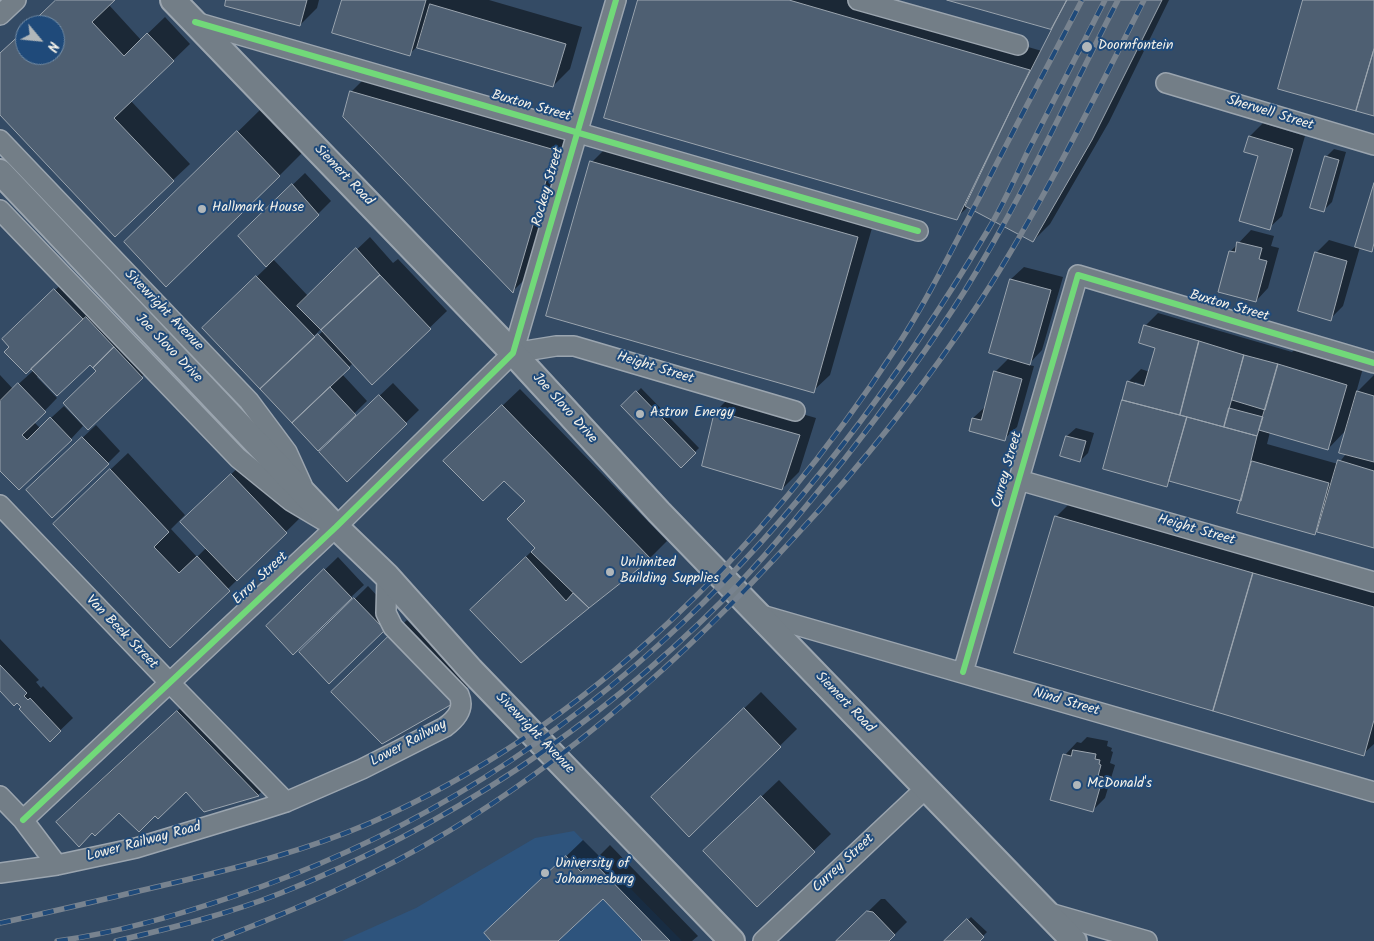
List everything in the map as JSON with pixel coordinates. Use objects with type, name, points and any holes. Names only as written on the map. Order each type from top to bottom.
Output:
[{"type":"main road","name":"Siemert Road","points":[[173,0],[513,353]]},
{"type":"main road","name":"Joe Slovo Drive","points":[[0,172],[336,527]]},
{"type":"main road","name":"Joe Slovo Drive","points":[[513,353],[615,466]]},
{"type":"main road","name":"Siemert Road","points":[[615,466],[1074,941]]},
{"type":"main road","name":"Sivewright Avenue","points":[[336,527],[387,576],[471,670],[732,941]]},
{"type":"street","points":[[0,15],[16,0]]},
{"type":"street","name":"Rockey Street","points":[[513,353],[616,0]]},
{"type":"street","points":[[858,0],[1018,45]]},
{"type":"street","name":"Buxton Street","points":[[195,22],[918,231]]},
{"type":"street","name":"Sherwell Street","points":[[1166,83],[1374,145]]},
{"type":"street","name":"Sivewright Avenue","points":[[0,140],[249,401],[287,452],[307,496]]},
{"type":"street","points":[[0,210],[238,458],[291,501],[336,527]]},
{"type":"street","name":"Buxton Street","points":[[1078,275],[1374,363]]},
{"type":"street","name":"Currey Street","points":[[962,672],[1078,275]]},
{"type":"street","name":"Height Street","points":[[513,353],[556,346],[574,346],[795,411]]},
{"type":"street","name":"Error Street","points":[[23,820],[336,527],[513,353]]},
{"type":"street","name":"Height Street","points":[[1018,480],[1374,582]]},
{"type":"street","name":"Van Beek Street","points":[[0,505],[286,802]]},
{"type":"street","name":"Lower Railway","points":[[286,802],[362,769],[445,727],[459,714],[461,700],[453,688],[393,627],[386,613],[387,576]]},
{"type":"street","name":"Nind Street","points":[[758,614],[1374,792]]},
{"type":"street","name":"Currey Street","points":[[763,941],[926,788]]},
{"type":"street","points":[[0,796],[23,820],[57,865]]},
{"type":"street","name":"Lower Railway Road","points":[[0,873],[57,865],[136,848],[286,802]]},
{"type":"street","points":[[1046,912],[1147,941]]},
{"type":"shaded area","name":"University of Johannesburg","points":[[574,831],[682,941],[342,941],[416,908],[535,838]]},
{"type":"building","points":[[56,0],[115,0],[92,22],[124,56],[147,33],[174,61],[114,118],[174,181],[115,237],[0,115],[0,53],[15,39],[15,65],[65,65],[65,15],[40,15]]},
{"type":"building","points":[[226,0],[307,0],[300,26],[225,6]]},
{"type":"building","points":[[342,0],[426,0],[410,56],[332,33]]},
{"type":"building","points":[[638,0],[789,0],[1030,70],[957,220],[604,118]]},
{"type":"building","points":[[947,0],[1067,0],[1051,29]]},
{"type":"building","points":[[1067,0],[1162,0],[1092,140],[1033,242],[965,206],[1016,99]]},
{"type":"building","points":[[1303,0],[1374,0],[1374,49],[1356,111],[1278,89]]},
{"type":"building","points":[[430,4],[566,44],[553,87],[417,48]]},
{"type":"building","points":[[1374,49],[1374,116],[1356,111]]},
{"type":"building","points":[[350,91],[555,150],[513,293],[343,117]]},
{"type":"building","name":"Hallmark House","points":[[237,131],[280,176],[166,287],[124,242]]},
{"type":"building","points":[[1249,136],[1293,149],[1270,230],[1239,221],[1258,156],[1244,152]]},
{"type":"building","points":[[1325,156],[1339,160],[1324,212],[1310,208]]},
{"type":"building","points":[[590,161],[858,237],[814,393],[546,316]]},
{"type":"building","points":[[1374,183],[1374,243],[1372,252],[1355,247]]},
{"type":"building","points":[[292,184],[319,215],[266,267],[238,236]]},
{"type":"building","points":[[1237,242],[1262,248],[1259,259],[1267,261],[1256,302],[1218,292],[1229,251],[1235,252]]},
{"type":"building","points":[[356,248],[380,275],[321,330],[297,306]]},
{"type":"building","points":[[1315,252],[1347,261],[1331,321],[1298,311]]},
{"type":"building","points":[[380,275],[431,329],[372,385],[321,330]]},
{"type":"building","points":[[256,276],[315,337],[260,389],[202,328]]},
{"type":"building","points":[[1010,279],[1051,290],[1030,365],[989,353]]},
{"type":"building","points":[[54,289],[83,319],[26,374],[4,352],[9,347],[2,339]]},
{"type":"building","points":[[86,317],[114,347],[93,368],[90,365],[57,396],[31,369]]},
{"type":"building","points":[[1144,325],[1199,341],[1180,415],[1122,400],[1127,381],[1144,386],[1155,348],[1139,343]]},
{"type":"building","points":[[318,334],[350,368],[292,423],[260,389]]},
{"type":"building","points":[[1199,341],[1244,355],[1224,427],[1180,415]]},
{"type":"building","points":[[114,347],[143,378],[88,430],[63,403],[96,371],[93,368]]},
{"type":"building","points":[[1244,355],[1278,364],[1265,410],[1232,400]]},
{"type":"building","points":[[1278,364],[1347,385],[1328,450],[1259,430]]},
{"type":"building","points":[[994,371],[1022,379],[1005,441],[969,431],[972,418],[981,420]]},
{"type":"building","points":[[18,383],[46,412],[22,435],[27,440],[50,417],[72,440],[19,490],[0,471],[0,401]]},
{"type":"building","points":[[330,387],[356,415],[318,451],[292,423]]},
{"type":"building","points":[[636,391],[696,453],[681,468],[621,406]]},
{"type":"building","points":[[1357,391],[1374,396],[1374,462],[1339,453]]},
{"type":"building","points":[[379,395],[407,424],[347,482],[319,452]]},
{"type":"building","points":[[1122,400],[1187,417],[1167,487],[1103,469]]},
{"type":"building","points":[[502,405],[651,559],[589,608],[531,552],[535,548],[507,519],[525,501],[504,481],[483,501],[443,461]]},
{"type":"building","points":[[1229,408],[1263,417],[1257,436],[1224,427]]},
{"type":"building","points":[[715,411],[800,435],[782,490],[702,466]]},
{"type":"building","points":[[1187,417],[1257,436],[1241,501],[1169,481]]},
{"type":"building","points":[[1066,436],[1086,441],[1080,462],[1060,456]]},
{"type":"building","points":[[82,437],[109,464],[52,518],[26,490]]},
{"type":"building","points":[[1338,460],[1374,471],[1374,548],[1317,532]]},
{"type":"building","points":[[1252,461],[1329,483],[1315,535],[1237,513]]},
{"type":"building","points":[[110,469],[169,532],[154,547],[179,573],[197,556],[230,591],[170,648],[53,524]]},
{"type":"building","points":[[231,474],[287,533],[237,581],[180,522]]},
{"type":"building","points":[[1055,516],[1253,573],[1213,711],[1014,653]]},
{"type":"building","points":[[526,557],[566,601],[573,593],[589,608],[521,663],[470,610]]},
{"type":"building","points":[[324,569],[352,598],[293,655],[266,626]]},
{"type":"building","points":[[1253,573],[1374,607],[1374,720],[1364,756],[1213,711]]},
{"type":"building","points":[[354,598],[385,630],[329,684],[299,652]]},
{"type":"building","points":[[389,636],[454,703],[382,744],[331,692]]},
{"type":"building","points":[[0,665],[27,693],[24,696],[28,700],[30,698],[61,731],[50,742],[19,709],[21,707],[17,703],[14,706],[0,691]]},
{"type":"building","points":[[744,708],[781,747],[689,837],[651,797]]},
{"type":"building","points":[[177,711],[259,796],[204,812],[186,792],[158,819],[155,816],[139,832],[119,813],[95,836],[92,833],[79,847],[56,822]]},
{"type":"building","points":[[1073,750],[1096,754],[1095,759],[1100,760],[1099,764],[1101,765],[1098,776],[1103,777],[1093,812],[1050,800],[1063,754],[1071,756]]},
{"type":"building","points":[[761,796],[815,852],[757,907],[703,851]]},
{"type":"building","points":[[566,856],[581,872],[592,861],[670,941],[641,941],[603,899],[558,941],[491,941],[484,933]]},
{"type":"building","points":[[867,911],[873,912],[895,935],[889,941],[836,941]]},
{"type":"building","points":[[967,919],[984,937],[980,941],[944,941]]},
{"type":"railway","points":[[0,923],[245,865],[321,842],[370,823],[451,783],[528,736],[600,682],[668,623],[732,559],[791,491],[847,419],[898,345],[930,292],[1082,0]]},
{"type":"railway","points":[[57,941],[135,926],[213,903],[263,886],[380,836],[489,775],[590,703],[682,623],[768,534],[847,439],[921,337],[993,221],[1105,0]]},
{"type":"railway","points":[[116,941],[200,920],[261,901],[342,867],[402,837],[460,805],[516,770],[571,732],[673,648],[721,602],[784,533],[843,461],[936,336],[1006,221],[1118,0]]},
{"type":"railway","points":[[214,941],[304,904],[392,863],[497,801],[587,734],[630,698],[672,661],[753,582],[817,513],[867,454],[915,394],[960,332],[1003,264],[1046,190],[1144,0]]},
{"type":"cycle path","points":[[23,820],[336,527],[513,353],[616,0]]},
{"type":"cycle path","points":[[195,22],[918,231]]},
{"type":"cycle path","points":[[963,672],[1078,275],[1374,363]]},
{"type":"place","name":"Doornfontein","points":[[1087,47]]},
{"type":"place","name":"Hallmark House","points":[[202,209]]},
{"type":"place","name":"Astron Energy","points":[[640,414]]},
{"type":"place","name":"Unlimited Building Supplies","points":[[610,572]]},
{"type":"place","name":"McDonald's","points":[[1077,785]]},
{"type":"place","name":"University of Johannesburg","points":[[545,873]]}]
